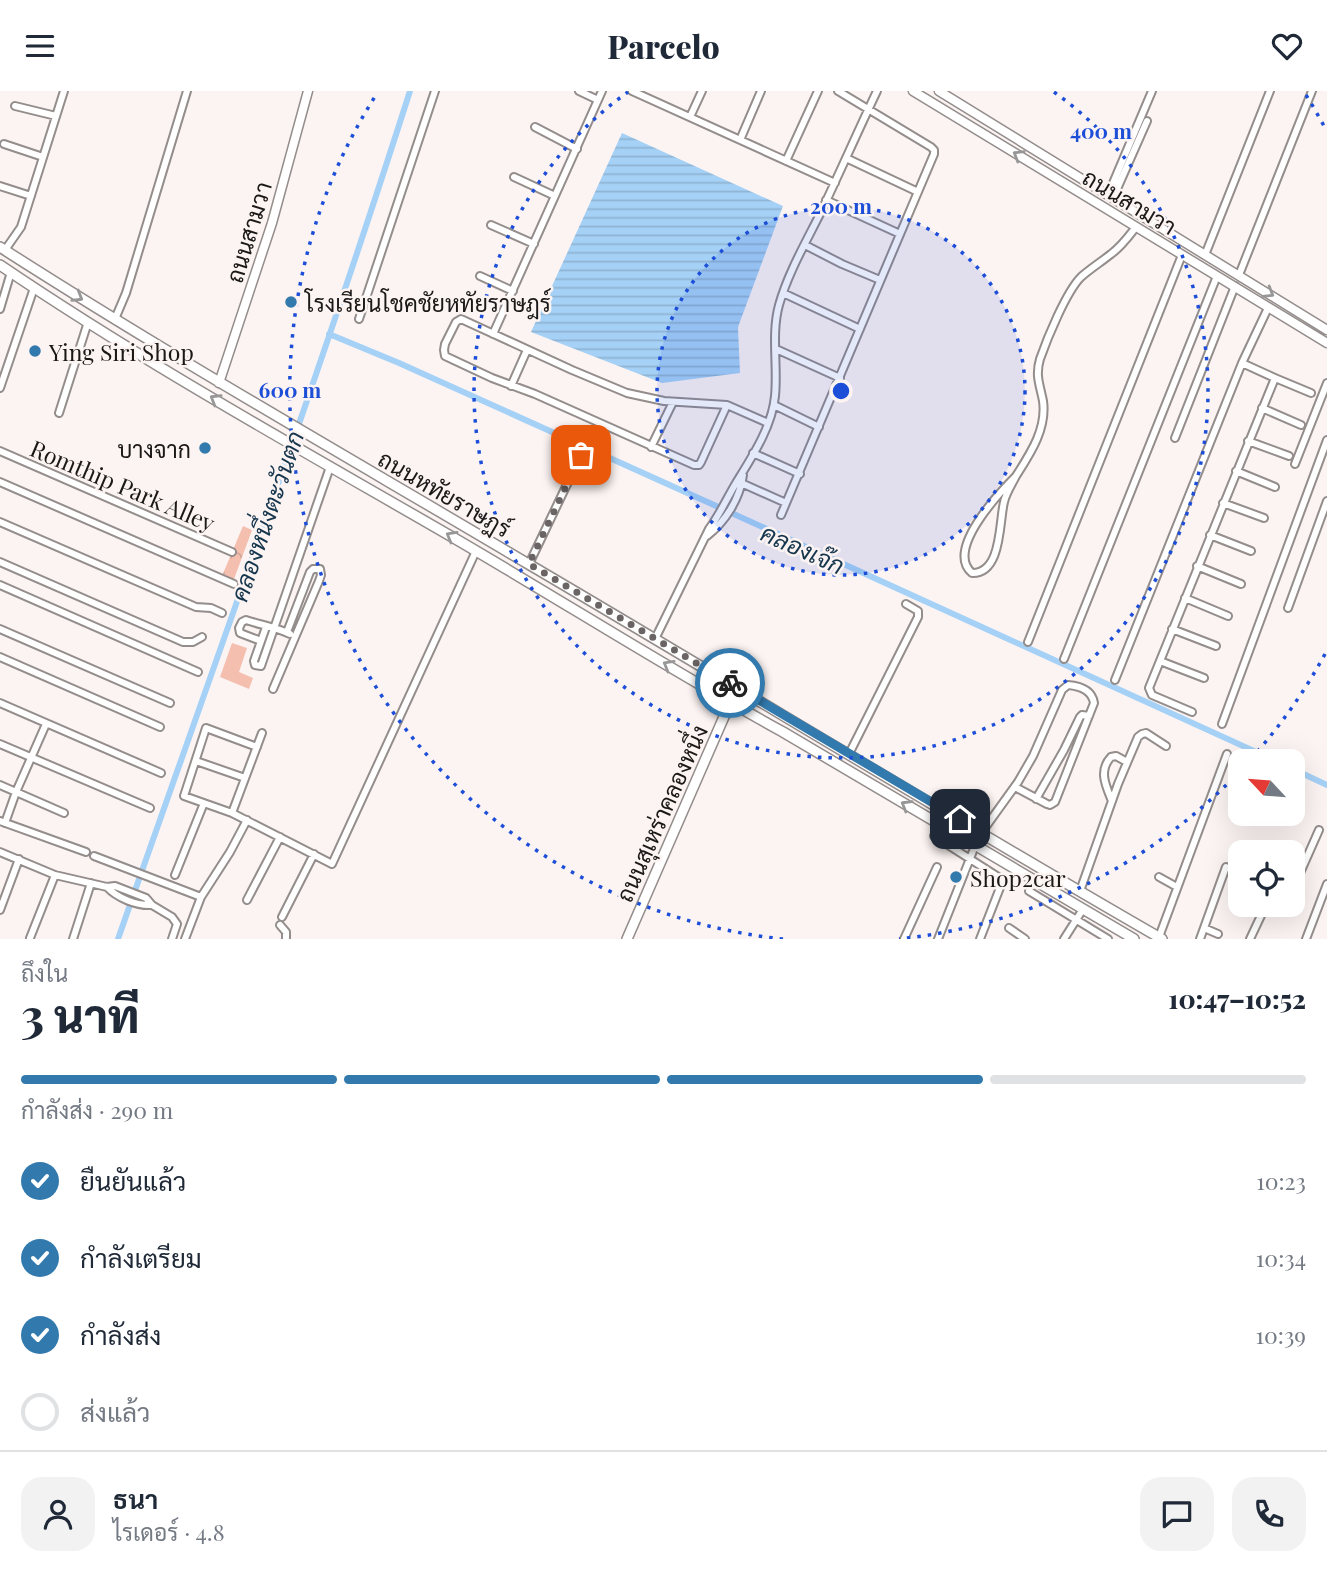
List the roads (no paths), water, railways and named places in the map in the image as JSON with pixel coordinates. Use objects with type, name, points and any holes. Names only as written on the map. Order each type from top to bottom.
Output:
[{"type":"main road","name":"ถนนหทัยราษฎร์","points":[[2,251],[219,383],[1160,938]]},
{"type":"main road","name":"ถนนหทัยราษฎร์","points":[[0,265],[273,435],[1134,939]]},
{"type":"main road","points":[[34,288],[43,275]]},
{"type":"main road","points":[[724,679],[730,703],[753,696]]},
{"type":"main road","name":"ถนนสุเหร่าคลองหนึ่ง","points":[[627,939],[730,703]]},
{"type":"street","points":[[2,251],[21,227],[64,91]]},
{"type":"street","points":[[115,319],[126,293],[187,91]]},
{"type":"street","name":"ถนนสามวา","points":[[219,383],[272,223],[308,91]]},
{"type":"street","points":[[359,319],[435,91]]},
{"type":"street","points":[[579,91],[598,100]]},
{"type":"street","points":[[493,334],[602,91]]},
{"type":"street","points":[[632,91],[835,183]]},
{"type":"street","points":[[649,99],[652,91]]},
{"type":"street","points":[[690,117],[702,91]]},
{"type":"street","points":[[740,140],[761,91]]},
{"type":"street","points":[[786,161],[818,91]]},
{"type":"street","points":[[781,515],[934,150],[838,91]]},
{"type":"street","points":[[655,639],[704,538],[720,520],[730,503],[768,423],[774,405],[776,317],[783,293],[877,91]]},
{"type":"street","name":"ถนนสามวา","points":[[913,91],[1327,343]]},
{"type":"street","name":"ถนนสามวา","points":[[939,91],[1327,330]]},
{"type":"street","points":[[1111,197],[1152,91]]},
{"type":"street","points":[[1205,255],[1270,91]]},
{"type":"street","points":[[1239,275],[1312,91]]},
{"type":"street","points":[[15,106],[56,116]]},
{"type":"street","points":[[1111,197],[1147,121]]},
{"type":"street","points":[[534,127],[577,149]]},
{"type":"street","points":[[4,144],[43,157]]},
{"type":"street","points":[[846,158],[918,192]]},
{"type":"street","points":[[1055,178],[1062,166]]},
{"type":"street","points":[[514,177],[555,196]]},
{"type":"street","points":[[0,186],[31,196]]},
{"type":"street","points":[[827,200],[900,234]]},
{"type":"street","points":[[491,225],[534,244]]},
{"type":"street","points":[[1016,476],[992,501],[973,530],[964,554],[966,568],[971,573],[984,571],[995,555],[1004,500],[1037,440],[1043,404],[1037,377],[1040,361],[1068,296],[1083,275],[1114,252],[1136,227]]},
{"type":"street","points":[[805,245],[880,280]]},
{"type":"street","points":[[1028,642],[1182,255]]},
{"type":"street","points":[[0,309],[11,272]]},
{"type":"street","points":[[480,276],[513,292]]},
{"type":"street","points":[[1064,659],[1217,276]]},
{"type":"street","points":[[1175,438],[1235,286]]},
{"type":"street","points":[[0,388],[34,288]]},
{"type":"street","points":[[783,293],[860,329]]},
{"type":"street","points":[[1115,680],[1242,363],[1268,308]]},
{"type":"street","points":[[727,405],[699,465],[694,465],[445,356],[445,344],[461,319],[627,393],[673,402],[727,405],[768,423]]},
{"type":"street","points":[[59,413],[88,322]]},
{"type":"street","points":[[776,349],[840,379]]},
{"type":"street","points":[[511,386],[527,350]]},
{"type":"street","points":[[1242,363],[1311,393]]},
{"type":"street","points":[[1192,712],[1150,693],[1149,688],[1275,377]]},
{"type":"street","points":[[1295,464],[1327,383]]},
{"type":"street","points":[[652,447],[673,402]]},
{"type":"street","points":[[774,405],[819,427]]},
{"type":"street","points":[[1262,408],[1301,425]]},
{"type":"street","points":[[1222,724],[1327,440]]},
{"type":"street","points":[[1248,441],[1289,456]]},
{"type":"street","name":"Romthip Park Alley","points":[[0,451],[232,552]]},
{"type":"street","points":[[753,453],[800,474]]},
{"type":"street","points":[[529,564],[581,455]]},
{"type":"street","points":[[266,627],[254,661],[255,665],[260,667],[330,467]]},
{"type":"street","points":[[1236,471],[1275,487]]},
{"type":"street","points":[[0,482],[234,584]]},
{"type":"street","points":[[740,482],[786,503]]},
{"type":"street","points":[[1288,608],[1327,502]]},
{"type":"street","points":[[1223,503],[1264,519]]},
{"type":"street","points":[[0,522],[196,607],[211,608],[222,613]]},
{"type":"street","points":[[1210,535],[1251,551]]},
{"type":"street","points":[[257,747],[206,729],[184,796],[232,813],[332,864],[475,551]]},
{"type":"street","points":[[0,562],[183,642],[193,642],[202,637]]},
{"type":"street","points":[[1197,566],[1241,584]]},
{"type":"street","points":[[273,689],[321,575],[320,569],[310,572],[287,632]]},
{"type":"street","points":[[0,585],[198,672]]},
{"type":"street","points":[[1185,597],[1228,616]]},
{"type":"street","points":[[849,754],[918,617],[918,611],[906,604]]},
{"type":"street","points":[[261,641],[240,633],[239,628],[244,620],[275,627],[296,636]]},
{"type":"street","points":[[0,629],[170,703]]},
{"type":"street","points":[[1172,629],[1216,646]]},
{"type":"street","points":[[0,657],[160,727]]},
{"type":"street","points":[[1160,661],[1204,678]]},
{"type":"street","points":[[982,832],[1015,787],[1033,756],[1065,687],[1068,685],[1084,689],[1091,695],[1094,703],[1055,802],[1050,805],[1015,787]]},
{"type":"street","points":[[0,703],[161,773]]},
{"type":"street","points":[[1036,799],[1080,717],[1089,716]]},
{"type":"street","points":[[46,724],[2,822],[86,852]]},
{"type":"street","points":[[232,813],[262,733]]},
{"type":"street","points":[[1080,891],[1138,737],[1142,734],[1150,735],[1166,746]]},
{"type":"street","points":[[0,744],[150,808]]},
{"type":"street","points":[[1160,938],[1227,754]]},
{"type":"street","points":[[1112,801],[1103,772],[1106,762],[1115,756],[1128,762]]},
{"type":"street","points":[[196,761],[245,778]]},
{"type":"street","points":[[0,785],[64,813]]},
{"type":"street","points":[[175,875],[204,803]]},
{"type":"street","points":[[185,939],[201,897],[247,820]]},
{"type":"street","points":[[1305,861],[1318,830]]},
{"type":"street","points":[[934,836],[1003,880],[980,939]]},
{"type":"street","points":[[247,900],[280,837]]},
{"type":"street","points":[[938,939],[975,846]]},
{"type":"street","points":[[0,852],[55,875],[107,887],[152,905],[176,921],[172,939]]},
{"type":"street","points":[[282,917],[314,854]]},
{"type":"street","points":[[94,856],[201,897]]},
{"type":"street","points":[[0,910],[19,859]]},
{"type":"street","points":[[904,939],[937,867]]},
{"type":"street","points":[[1200,939],[1226,867]]},
{"type":"street","points":[[30,938],[55,875]]},
{"type":"street","points":[[1159,877],[1177,887]]},
{"type":"street","points":[[73,939],[91,883]]},
{"type":"street","points":[[1306,939],[1327,884]]},
{"type":"street","points":[[1029,891],[1108,939]]},
{"type":"street","points":[[1064,939],[1083,909]]},
{"type":"street","points":[[1251,939],[1261,917]]},
{"type":"street","points":[[280,925],[286,932],[286,939]]},
{"type":"street","points":[[1204,927],[1218,934]]},
{"type":"street","points":[[1009,928],[1023,938]]},
{"type":"water","points":[[622,133],[783,206],[738,327],[740,373],[662,383],[531,332]]},
{"type":"waterway","name":"คลองหนึ่งตะวันตก","points":[[118,939],[304,410],[410,91]]},
{"type":"waterway","name":"คลองเจ๊ก","points":[[329,334],[399,363],[1250,749]]},
{"type":"waterway","name":"คลองเจ๊ก","points":[[1306,775],[1327,785]]},
{"type":"place","name":"โรงเรียนโชคชัยหทัยราษฎร์","points":[[291,302]]},
{"type":"place","name":"Ying Siri Shop","points":[[35,351]]},
{"type":"place","name":"บางจาก","points":[[205,448]]},
{"type":"place","name":"Shop2car","points":[[956,877]]}]
